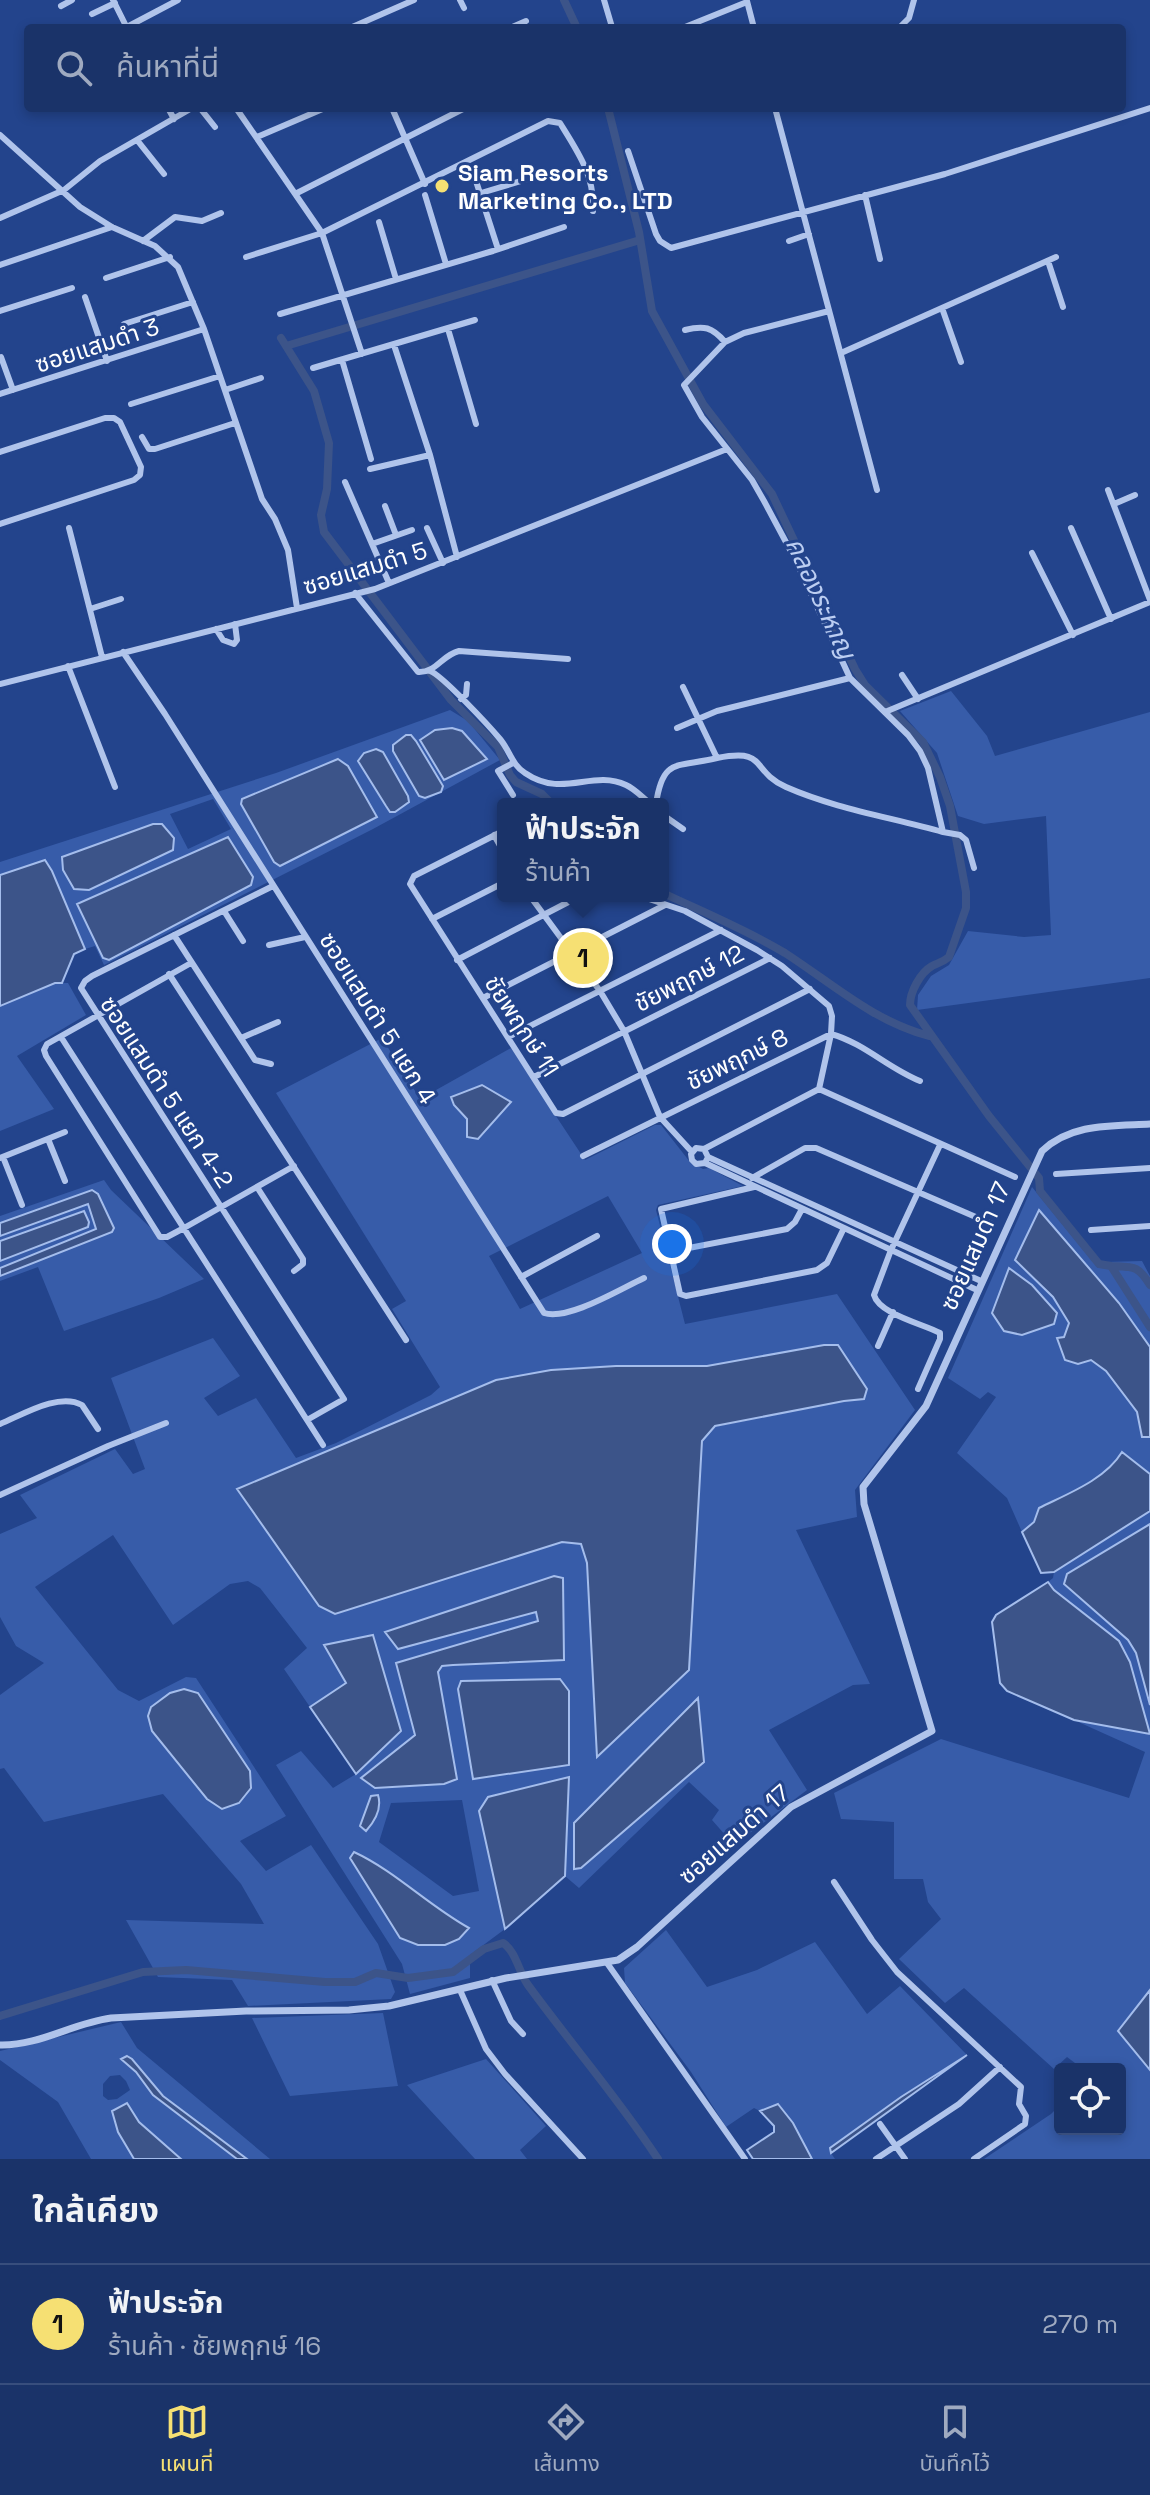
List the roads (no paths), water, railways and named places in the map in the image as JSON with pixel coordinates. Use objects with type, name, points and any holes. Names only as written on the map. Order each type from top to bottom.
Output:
[{"type":"street","points":[[61,6],[72,0]]},
{"type":"street","points":[[133,24],[178,0]]},
{"type":"street","points":[[359,24],[414,0]]},
{"type":"street","points":[[460,0],[464,8]]},
{"type":"street","points":[[604,0],[611,24]]},
{"type":"street","points":[[903,24],[909,18],[914,0]]},
{"type":"street","points":[[92,14],[114,1],[124,24]]},
{"type":"street","points":[[692,24],[747,1],[753,24]]},
{"type":"street","points":[[519,24],[526,21]]},
{"type":"street","points":[[628,151],[656,234],[665,246],[680,246],[945,174],[1150,108]]},
{"type":"street","points":[[170,112],[174,119]]},
{"type":"street","points":[[0,218],[64,190],[100,161],[185,112]]},
{"type":"street","points":[[203,112],[215,127]]},
{"type":"street","points":[[239,112],[322,233],[362,354]]},
{"type":"street","points":[[257,137],[316,112]]},
{"type":"street","points":[[394,112],[425,184]]},
{"type":"street","points":[[295,194],[457,112]]},
{"type":"street","points":[[776,112],[877,490]]},
{"type":"street","points":[[246,257],[322,233],[535,127],[555,121],[560,123],[587,168],[594,194],[593,211]]},
{"type":"street","points":[[0,135],[80,207],[170,257],[182,275],[204,329],[262,499],[275,519],[288,550],[297,608]]},
{"type":"street","points":[[137,140],[164,174]]},
{"type":"street","points":[[481,193],[541,175]]},
{"type":"street","points":[[476,181],[498,249]]},
{"type":"street","points":[[425,195],[446,264]]},
{"type":"street","points":[[865,195],[880,259]]},
{"type":"street","points":[[143,241],[175,217],[202,221],[221,213]]},
{"type":"street","points":[[379,222],[396,279]]},
{"type":"street","points":[[0,265],[112,227]]},
{"type":"street","points":[[280,314],[564,227]]},
{"type":"street","points":[[789,241],[809,234]]},
{"type":"street","points":[[106,278],[170,257]]},
{"type":"street","points":[[841,353],[1056,257]]},
{"type":"street","points":[[1048,261],[1063,307]]},
{"type":"street","points":[[0,311],[72,288]]},
{"type":"street","points":[[85,297],[107,361]]},
{"type":"street","points":[[124,324],[193,302]]},
{"type":"street","points":[[942,308],[961,362]]},
{"type":"street","points":[[829,311],[744,333],[725,342],[684,385],[764,501],[795,559],[850,678],[889,710],[928,768],[946,834]]},
{"type":"street","points":[[313,368],[475,320]]},
{"type":"street","points":[[685,330],[706,327],[714,330],[725,342]]},
{"type":"street","name":"ซอยแสมดำ 3","points":[[0,394],[204,329]]},
{"type":"street","points":[[448,329],[476,424]]},
{"type":"street","points":[[394,345],[430,455],[457,557]]},
{"type":"street","points":[[1,357],[13,390]]},
{"type":"street","points":[[342,360],[371,459]]},
{"type":"street","points":[[131,404],[220,376]]},
{"type":"street","points":[[225,390],[261,378]]},
{"type":"street","points":[[0,452],[105,418],[114,418],[120,422],[141,467],[140,475],[134,480],[0,524]]},
{"type":"street","points":[[142,437],[149,449],[155,449],[235,423]]},
{"type":"street","name":"ซอยแสมดำ 5","points":[[0,684],[375,589],[727,449]]},
{"type":"street","points":[[370,469],[430,455]]},
{"type":"street","points":[[345,482],[389,583]]},
{"type":"street","points":[[889,710],[1150,601],[1108,490]]},
{"type":"street","points":[[1114,504],[1135,495]]},
{"type":"street","points":[[385,506],[396,535]]},
{"type":"street","points":[[69,528],[102,657]]},
{"type":"street","points":[[427,528],[443,563]]},
{"type":"street","points":[[1071,528],[1111,619]]},
{"type":"street","points":[[372,544],[412,530]]},
{"type":"street","points":[[1032,553],[1073,635]]},
{"type":"street","points":[[356,593],[418,672],[430,671],[440,675],[500,739],[513,763],[532,778],[550,786],[613,782],[626,785],[643,798]]},
{"type":"street","points":[[90,609],[121,599]]},
{"type":"street","points":[[216,629],[223,640],[234,644],[237,640],[235,624]]},
{"type":"street","points":[[430,671],[448,655],[459,651],[568,659]]},
{"type":"street","name":"ซอยแสมดำ 5 แยก 4","points":[[123,652],[544,1313],[555,1315],[571,1312],[644,1278]]},
{"type":"street","points":[[68,666],[115,787]]},
{"type":"street","points":[[902,675],[918,699]]},
{"type":"street","points":[[677,728],[699,718],[850,678]]},
{"type":"street","points":[[461,699],[466,695],[467,684]]},
{"type":"street","points":[[683,687],[717,758]]},
{"type":"street","points":[[653,798],[659,782],[669,769],[746,754],[776,782],[830,805],[873,812],[946,834],[960,835],[966,840],[974,868]]},
{"type":"street","points":[[513,763],[498,771],[513,795]]},
{"type":"street","points":[[669,819],[683,829]]},
{"type":"street","points":[[497,834],[494,835],[497,840]]},
{"type":"street","name":"ชัยพฤกษ์ 11","points":[[494,835],[414,876],[410,884],[457,960],[556,1113],[560,1114],[643,1073]]},
{"type":"street","name":"ซอยแสมดำ 5 แยก 4-2","points":[[273,886],[85,981],[82,992],[344,1399],[307,1420]]},
{"type":"street","points":[[432,919],[497,886]]},
{"type":"street","points":[[534,902],[600,991],[624,1031],[660,1117],[692,1152],[693,1162],[699,1165],[706,1160]]},
{"type":"street","points":[[457,960],[568,902]]},
{"type":"street","points":[[658,902],[677,907],[770,958],[831,1010],[831,1034],[819,1089]]},
{"type":"street","points":[[483,998],[667,905]]},
{"type":"street","points":[[224,911],[243,941]]},
{"type":"street","points":[[508,1037],[721,930]]},
{"type":"street","points":[[174,935],[255,1060],[271,1064]]},
{"type":"street","points":[[269,945],[305,937]]},
{"type":"street","name":"ชัยพฤกษ์ 12","points":[[534,1077],[770,958]]},
{"type":"street","points":[[191,963],[44,1047],[46,1056],[158,1235],[167,1237],[294,1166]]},
{"type":"street","points":[[169,974],[406,1340]]},
{"type":"street","points":[[643,1073],[810,989]]},
{"type":"street","points":[[241,1038],[278,1022]]},
{"type":"street","points":[[831,1034],[920,1081]]},
{"type":"street","name":"ชัยพฤกษ์ 8","points":[[583,1156],[831,1034]]},
{"type":"street","points":[[61,1037],[323,1445]]},
{"type":"street","points":[[819,1089],[1015,1177]]},
{"type":"street","points":[[692,1152],[696,1148],[704,1149],[819,1089]]},
{"type":"street","name":"ซอยแสมดำ 17","points":[[0,2045],[45,2038],[98,2019],[389,2006],[492,1980],[621,1959],[791,1807],[932,1731],[862,1494],[868,1479],[921,1414],[1035,1162],[1052,1141],[1071,1131],[1150,1124]]},
{"type":"street","points":[[22,1205],[2,1158],[65,1132]]},
{"type":"street","points":[[48,1139],[65,1181]]},
{"type":"street","points":[[918,1389],[940,1333],[878,1304],[874,1295],[891,1250],[940,1145]]},
{"type":"street","points":[[844,1228],[827,1263],[817,1270],[686,1296],[678,1292],[660,1212],[662,1207],[751,1183],[766,1168],[811,1147],[992,1224]]},
{"type":"street","points":[[704,1149],[706,1160]]},
{"type":"street","points":[[706,1160],[802,1209],[977,1290]]},
{"type":"street","points":[[1056,1174],[1150,1168]]},
{"type":"street","points":[[751,1183],[826,1210],[981,1281]]},
{"type":"street","points":[[257,1187],[303,1259],[303,1264],[294,1271]]},
{"type":"street","points":[[668,1252],[787,1229],[802,1209]]},
{"type":"street","points":[[822,1218],[826,1210]]},
{"type":"street","points":[[1091,1230],[1150,1226]]},
{"type":"street","points":[[867,1239],[870,1231]]},
{"type":"street","points":[[521,1277],[597,1236]]},
{"type":"street","points":[[923,1265],[927,1256]]},
{"type":"street","points":[[878,1346],[893,1312]]},
{"type":"street","points":[[0,1424],[49,1404],[67,1401],[82,1405],[98,1429]]},
{"type":"street","points":[[0,1495],[166,1423]]},
{"type":"street","points":[[834,1882],[897,1972],[1021,2087],[1019,2104],[1027,2121],[974,2159]]},
{"type":"street","points":[[607,1963],[745,2159]]},
{"type":"street","points":[[492,1980],[511,2021],[523,2034]]},
{"type":"street","points":[[460,1990],[479,2034],[495,2061],[583,2159]]},
{"type":"street","points":[[876,2159],[959,2104],[1000,2067]]},
{"type":"street","points":[[880,2124],[905,2159]]},
{"type":"waterway","name":"คลองระหาญ","points":[[564,0],[575,24]]},
{"type":"waterway","name":"คลองระหาญ","points":[[609,112],[639,232],[652,311],[703,404],[772,494],[855,669],[865,685],[923,742],[950,806],[966,892],[966,908],[949,957],[924,973],[914,989],[910,1005],[989,1116],[1039,1178],[1040,1191],[1099,1264],[1111,1266],[1150,1327]]},
{"type":"waterway","points":[[286,346],[640,240]]},
{"type":"waterway","points":[[281,338],[314,391],[329,443],[327,489],[321,515],[324,532],[451,700],[498,747],[510,775],[516,782],[546,798]]},
{"type":"waterway","points":[[669,896],[785,953],[871,1011],[929,1036]]},
{"type":"waterway","points":[[1111,1266],[1135,1268],[1150,1285]]},
{"type":"waterway","points":[[0,2016],[143,1972],[186,1970],[325,1982],[355,1982],[376,1973],[408,1978],[453,1972],[484,1949],[503,1943],[511,1951],[528,1985],[658,2159]]},
{"type":"place","name":"Siam Resorts Marketing Co., LTD","points":[[442,186]]},
{"type":"place","name":"ฟ้าประจัก","points":[[583,958]]}]
